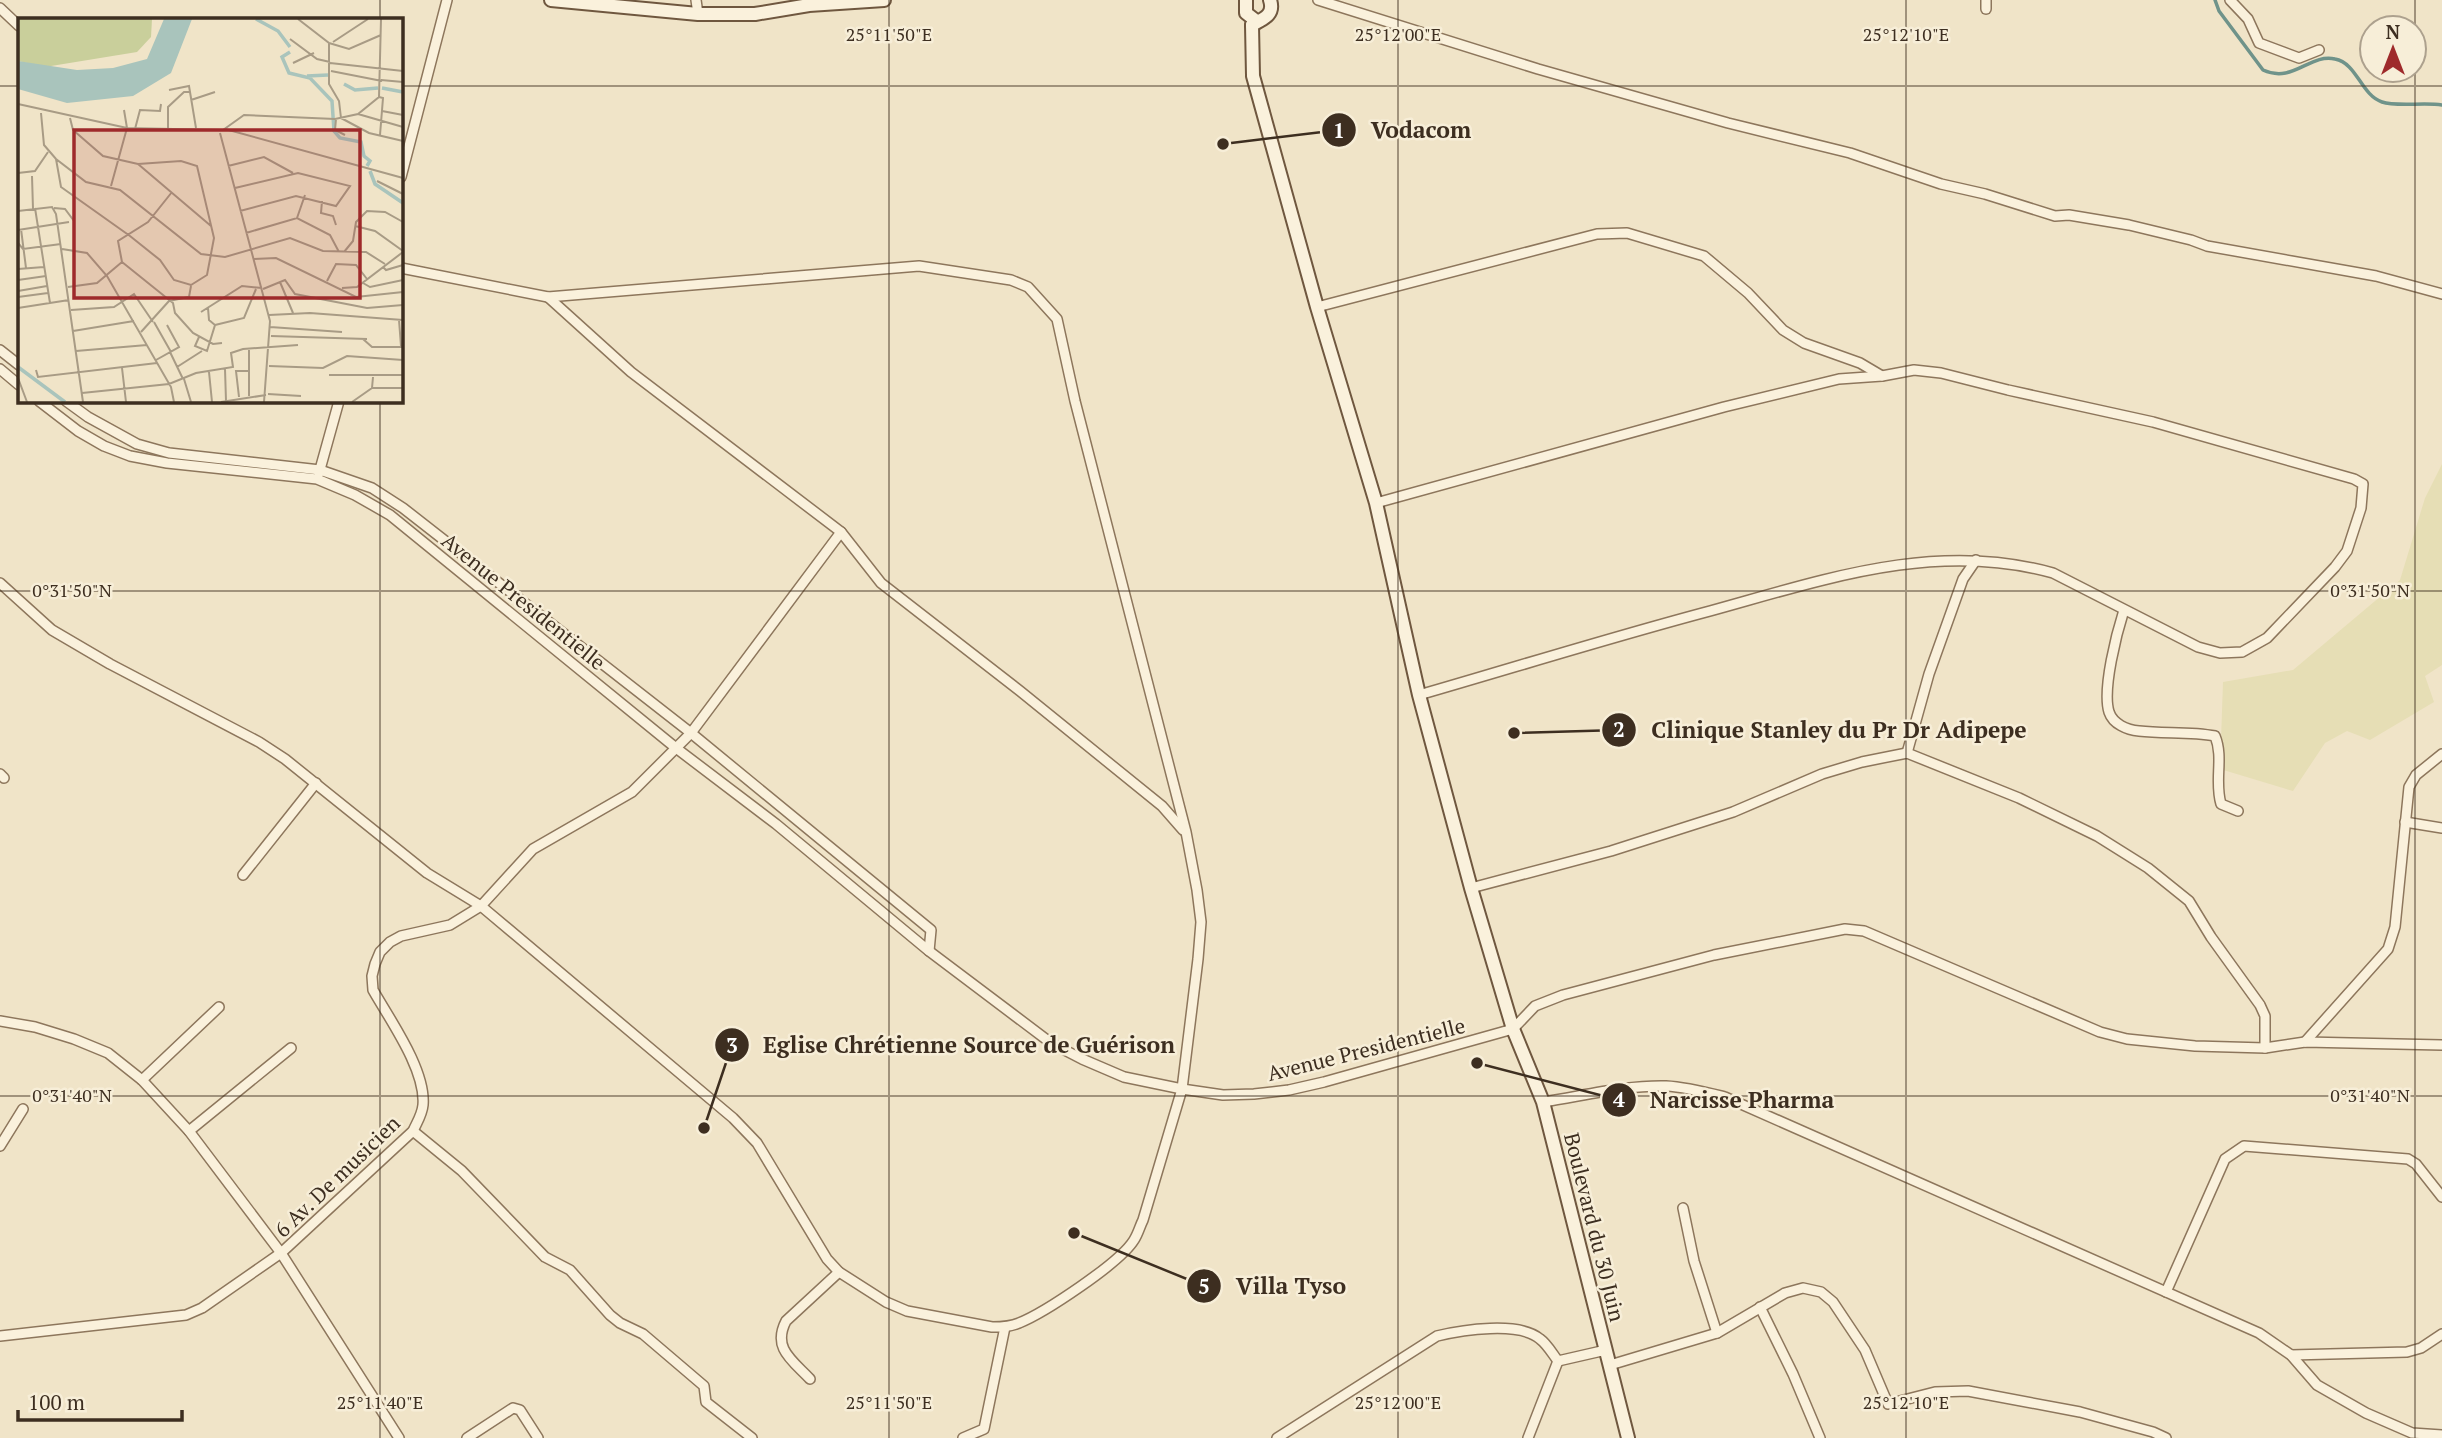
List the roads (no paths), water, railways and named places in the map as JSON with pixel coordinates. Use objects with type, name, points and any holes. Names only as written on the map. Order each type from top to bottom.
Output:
[{"type":"street","points":[[402,173],[447,0]]},
{"type":"street","points":[[551,0],[698,14],[755,14],[808,3],[884,0]]},
{"type":"street","points":[[696,0],[698,14]]},
{"type":"street","name":"Boulevard du 30 Juin","points":[[1245,0],[1246,13],[1255,20],[1252,25],[1253,76],[1317,307],[1376,503],[1419,695],[1471,888],[1513,1029],[1543,1102],[1628,1438]]},
{"type":"street","points":[[1318,0],[1538,69],[1728,123],[1850,153],[1941,184],[1985,194],[2055,216],[2070,215],[2129,225],[2207,246],[2375,276],[2442,294]]},
{"type":"street","points":[[2230,0],[2248,19],[2259,43],[2299,58],[2319,50]]},
{"type":"street","points":[[1252,25],[1268,16],[1273,1]]},
{"type":"street","points":[[0,8],[18,25]]},
{"type":"street","points":[[1317,307],[1597,234],[1627,233],[1704,256],[1748,293],[1783,330],[1804,343],[1860,363],[1882,376]]},
{"type":"street","points":[[0,583],[52,630],[110,664],[259,742],[316,783],[427,873],[481,906],[733,1118],[757,1143],[827,1259],[839,1272],[875,1296],[907,1311],[1005,1327],[1020,1323],[1076,1290],[1122,1254],[1134,1240],[1143,1220],[1182,1089],[1201,922],[1198,890],[1186,832],[1078,414],[1057,319],[1028,287],[1011,280],[919,266],[548,296],[402,268]]},
{"type":"street","points":[[548,296],[631,372],[841,532],[881,583],[1162,806],[1186,832]]},
{"type":"street","points":[[0,350],[18,364]]},
{"type":"street","points":[[0,369],[18,383]]},
{"type":"street","points":[[1376,503],[1724,407],[1839,379],[1882,376],[1914,370],[1941,373],[2153,422],[2354,479],[2363,484],[2361,508],[2347,551],[2267,638],[2242,652],[2220,653],[2198,647],[2053,573],[2028,566],[1976,560],[1897,564],[1855,571],[1419,695]]},
{"type":"street","name":"Avenue Presidentielle","points":[[40,402],[67,424],[104,446],[130,456],[318,475],[372,488],[403,508],[691,733],[931,930],[929,951]]},
{"type":"street","name":"Avenue Presidentielle","points":[[67,402],[137,444],[168,458]]},
{"type":"street","points":[[318,475],[340,402]]},
{"type":"street","points":[[67,424],[78,410]]},
{"type":"street","name":"Avenue Presidentielle","points":[[318,475],[390,515],[676,748],[776,824],[929,951],[1051,1043],[1083,1059],[1124,1077],[1223,1095],[1289,1090],[1513,1029]]},
{"type":"street","name":"6 Av. De musicien","points":[[0,1336],[186,1315],[202,1308],[281,1253],[412,1130],[421,1115],[423,1093],[415,1069],[373,990],[372,976],[380,952],[401,936],[450,925],[481,906],[533,849],[632,792],[691,733],[841,532]]},
{"type":"street","points":[[1907,753],[1929,674],[1964,579],[1976,560]]},
{"type":"street","points":[[2124,610],[2115,638],[2108,690],[2109,712],[2118,725],[2136,731],[2215,736],[2220,749],[2217,779],[2219,799],[2221,804],[2238,811]]},
{"type":"street","points":[[1471,888],[1611,851],[1733,812],[1822,774],[1907,753],[2019,798],[2097,836],[2148,868],[2189,901],[2211,937],[2260,1005],[2265,1016],[2264,1048]]},
{"type":"street","points":[[2305,1042],[2388,949],[2396,928],[2409,787],[2416,775],[2442,754]]},
{"type":"street","points":[[243,875],[316,783]]},
{"type":"street","points":[[776,824],[789,812]]},
{"type":"street","points":[[2405,822],[2442,828]]},
{"type":"street","points":[[1513,1029],[1535,1006],[1563,995],[1714,955],[1845,929],[1864,931],[2100,1032],[2159,1044],[2264,1048],[2305,1042],[2442,1045]]},
{"type":"street","points":[[142,1080],[219,1007]]},
{"type":"street","points":[[0,1021],[35,1027],[97,1048],[108,1053],[142,1080],[188,1131],[281,1253],[399,1438]]},
{"type":"street","points":[[188,1131],[291,1048]]},
{"type":"street","points":[[1543,1102],[1636,1087],[1667,1086],[1695,1089],[1725,1097],[2259,1333],[2291,1355],[2317,1385],[2366,1413],[2412,1433],[2442,1435]]},
{"type":"street","points":[[0,1146],[23,1109]]},
{"type":"street","points":[[412,1130],[462,1171],[545,1257],[570,1270],[610,1315],[643,1334],[704,1386],[706,1402],[752,1438]]},
{"type":"street","points":[[2166,1292],[2225,1159],[2244,1146],[2408,1158],[2442,1197]]},
{"type":"street","points":[[1683,1208],[1694,1261],[1717,1333]]},
{"type":"street","points":[[810,1379],[782,1349],[782,1329],[786,1321],[839,1272]]},
{"type":"street","points":[[1610,1365],[1717,1333],[1784,1293],[1803,1288],[1821,1292],[1833,1302],[1865,1350],[1888,1404],[1935,1392],[1968,1391],[2080,1412],[2166,1438]]},
{"type":"street","points":[[1760,1307],[1793,1374],[1820,1438]]},
{"type":"street","points":[[963,1438],[984,1429],[1005,1327]]},
{"type":"street","points":[[1277,1438],[1437,1336],[1454,1332],[1517,1329],[1541,1339],[1558,1361]]},
{"type":"street","points":[[2291,1355],[2407,1352],[2421,1348],[2442,1334]]},
{"type":"street","points":[[1558,1361],[1606,1350]]},
{"type":"street","points":[[1528,1438],[1558,1361]]},
{"type":"street","points":[[467,1438],[513,1408],[520,1410],[538,1438]]},
{"type":"waterway","points":[[2215,0],[2219,11],[2263,70],[2283,73],[2317,60],[2335,59],[2349,66],[2369,93],[2382,102],[2442,105]]},
{"type":"place","name":"Vodacom","points":[[1223,144]]},
{"type":"place","name":"Clinique Stanley du Pr Dr Adipepe","points":[[1514,733]]},
{"type":"place","name":"Narcisse Pharma","points":[[1477,1063]]},
{"type":"place","name":"Eglise Chrétienne Source de Guérison","points":[[704,1128]]},
{"type":"place","name":"Villa Tyso","points":[[1074,1233]]}]
